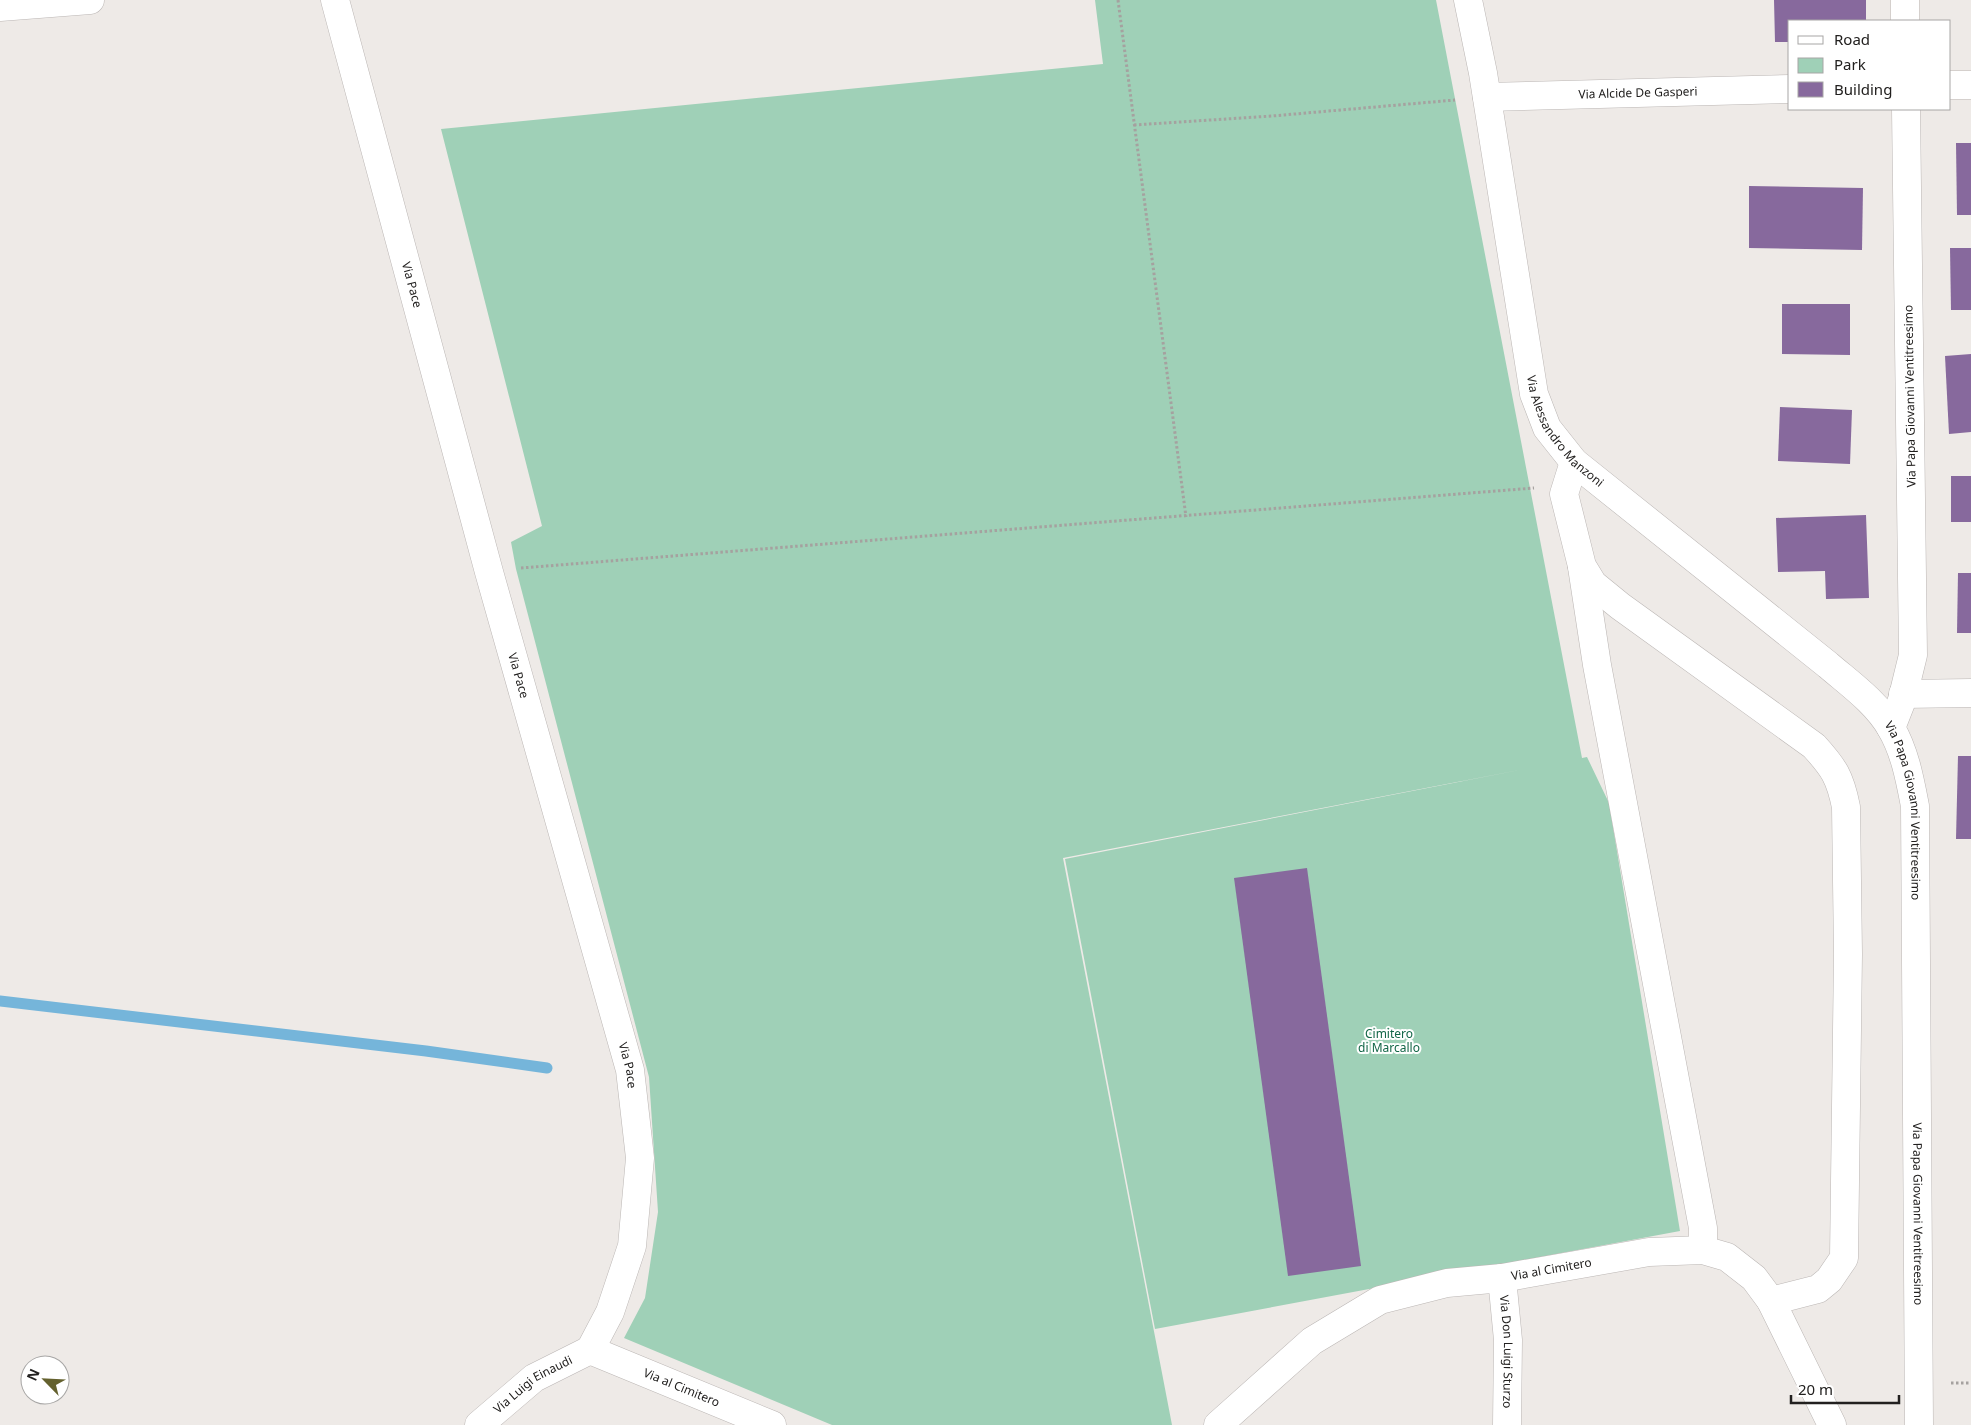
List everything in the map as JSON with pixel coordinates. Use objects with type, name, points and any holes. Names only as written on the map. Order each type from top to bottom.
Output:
[{"type":"street","points":[[0,7],[90,0]]},
{"type":"street","name":"Via Pace","points":[[335,0],[489,572],[630,1070],[640,1158],[632,1246],[610,1312],[590,1350]]},
{"type":"street","name":"Via Alessandro Manzoni","points":[[1468,0],[1485,85],[1534,394],[1548,428],[1574,462],[1828,665],[1868,699],[1891,728]]},
{"type":"street","points":[[1905,0],[1905,20]]},
{"type":"street","name":"Via Alcide De Gasperi","points":[[1485,85],[1788,89]]},
{"type":"street","points":[[1951,85],[1971,85]]},
{"type":"street","name":"Via Papa Giovanni Ventitreesimo","points":[[1906,110],[1914,655],[1891,728],[1902,751],[1915,806],[1918,1425]]},
{"type":"street","points":[[1574,462],[1564,494],[1582,566],[1597,665],[1703,1228],[1703,1250]]},
{"type":"street","points":[[1582,566],[1593,584],[1620,606],[1814,746],[1833,768],[1843,789],[1846,807],[1848,954],[1844,1258],[1829,1280],[1818,1289],[1771,1302]]},
{"type":"street","points":[[1903,694],[1971,693]]},
{"type":"street","name":"Via al Cimitero","points":[[1218,1425],[1312,1341],[1380,1300],[1448,1283],[1502,1278],[1649,1252],[1703,1250],[1726,1257],[1754,1278],[1771,1302],[1832,1425]]},
{"type":"street","name":"Via Don Luigi Sturzo","points":[[1502,1278],[1508,1340],[1507,1425]]},
{"type":"street","name":"Via al Cimitero","points":[[590,1350],[772,1425]]},
{"type":"street","name":"Via Luigi Einaudi","points":[[479,1425],[534,1378],[590,1350]]},
{"type":"path","points":[[1118,0],[1186,517]]},
{"type":"path","points":[[1134,125],[1272,116],[1458,100],[1455,77],[1485,85]]},
{"type":"path","points":[[489,572],[1531,488],[1564,494]]},
{"type":"green space","name":"Cimitero di Marcallo","points":[[1095,0],[1436,0],[1582,758],[1587,757],[1609,803],[1680,1231],[1155,1329],[1065,859],[1550,764],[1063,858],[1172,1425],[832,1425],[624,1338],[645,1298],[658,1212],[649,1077],[516,569],[511,542],[542,526],[441,129],[1103,64]]},
{"type":"building","points":[[1774,0],[1866,0],[1866,20],[1788,20],[1788,42],[1775,42]]},
{"type":"building","points":[[1956,143],[1971,143],[1971,215],[1957,215]]},
{"type":"building","points":[[1749,186],[1863,188],[1862,250],[1749,248]]},
{"type":"building","points":[[1950,248],[1971,248],[1971,310],[1951,310]]},
{"type":"building","points":[[1782,304],[1850,304],[1850,355],[1782,354]]},
{"type":"building","points":[[1971,354],[1971,432],[1949,434],[1945,356]]},
{"type":"building","points":[[1780,407],[1852,410],[1850,464],[1778,461]]},
{"type":"building","points":[[1951,476],[1971,476],[1971,522],[1951,522]]},
{"type":"building","points":[[1866,515],[1869,598],[1826,599],[1825,571],[1778,572],[1776,518]]},
{"type":"building","points":[[1958,573],[1971,573],[1971,633],[1957,633]]},
{"type":"building","points":[[1958,756],[1971,756],[1971,839],[1956,839]]},
{"type":"building","points":[[1307,868],[1361,1266],[1288,1276],[1234,878]]},
{"type":"waterway","points":[[0,1001],[426,1051],[547,1068]]}]
